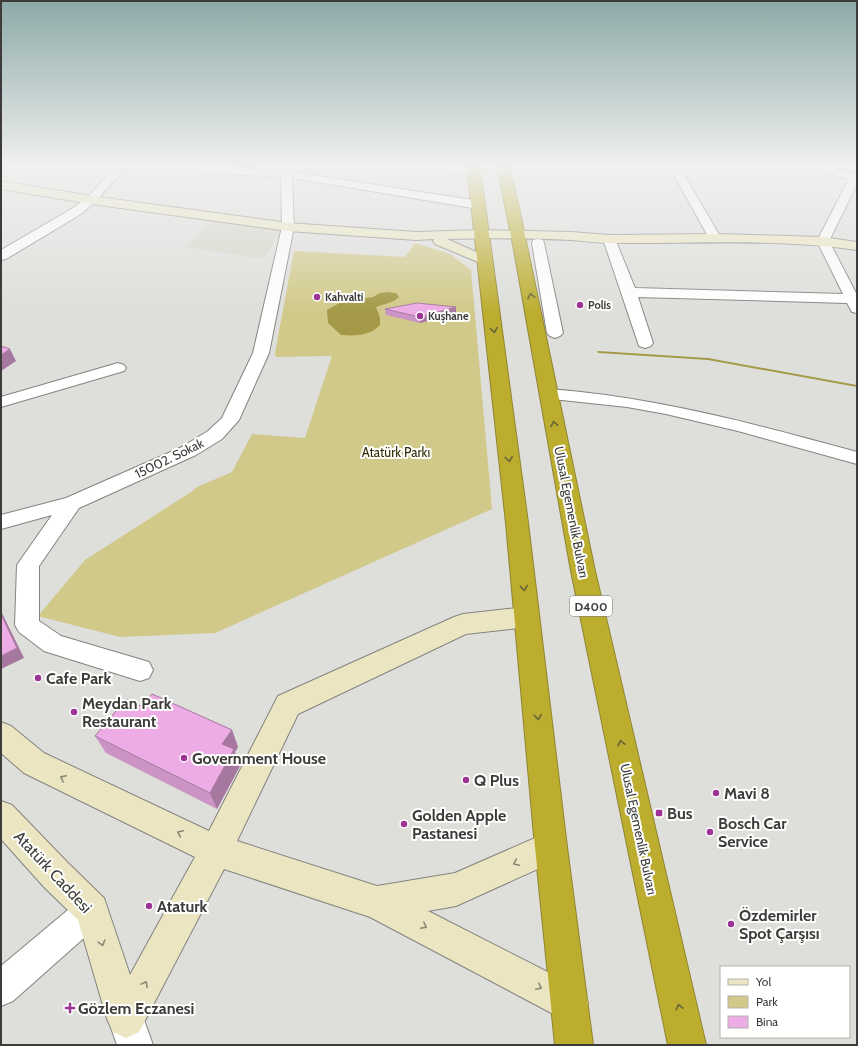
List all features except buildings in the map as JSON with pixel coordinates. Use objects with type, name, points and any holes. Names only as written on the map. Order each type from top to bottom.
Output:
[{"type":"highway","points":[[480,215],[527,617],[574,1045]]},
{"type":"highway","name":"Ulusal Egemenlik Bulvarı","points":[[518,215],[526,240],[549,394],[572,517],[650,881],[688,1045]]},
{"type":"street","points":[[1,256],[59,223],[70,215]]},
{"type":"street","points":[[199,215],[288,227],[416,236],[483,246]]},
{"type":"street","name":"15002. Sokak","points":[[1,522],[72,503],[189,451],[215,435],[230,420],[261,353],[288,227],[288,215]]},
{"type":"street","points":[[702,215],[715,238]]},
{"type":"street","points":[[823,241],[836,215]]},
{"type":"street","points":[[416,236],[440,241],[483,246],[526,240],[590,238],[715,238],[823,241],[857,246]]},
{"type":"street","points":[[526,240],[572,242],[590,238]]},
{"type":"street","points":[[609,239],[629,292],[645,343]]},
{"type":"street","points":[[526,240],[555,333]]},
{"type":"street","points":[[629,292],[854,304],[823,241]]},
{"type":"street","points":[[1,402],[118,368]]},
{"type":"street","points":[[549,394],[638,403],[767,433],[857,458]]},
{"type":"street","points":[[72,503],[28,565],[27,625],[53,644],[140,670]]},
{"type":"street","points":[[131,1032],[216,850],[288,705],[464,624],[527,617]]},
{"type":"street","points":[[1,735],[34,763],[216,850],[377,903],[570,1003]]},
{"type":"street","name":"Atatürk Caddesi","points":[[1,816],[56,875],[92,910],[131,1032]]},
{"type":"street","points":[[377,903],[456,889],[551,846]]},
{"type":"street","points":[[1,989],[92,910]]},
{"type":"shaded area","points":[[215,222],[282,231],[265,256],[259,258],[185,247],[211,223]]},
{"type":"shaded area","points":[[380,293],[396,293],[399,297],[394,301],[376,307],[380,318],[380,325],[376,329],[357,335],[341,335],[328,323],[327,310],[343,301],[373,297]]},
{"type":"green space","name":"Atatürk Parkı","points":[[415,243],[450,254],[471,270],[492,509],[215,633],[120,637],[38,616],[85,560],[197,487],[232,472],[252,434],[305,438],[332,356],[276,357],[275,353],[294,251],[405,257]]},
{"type":"waterway","points":[[599,352],[708,359],[857,386]]},
{"type":"place","name":"Kahvalti","points":[[317,297]]},
{"type":"place","name":"Polis","points":[[580,305]]},
{"type":"place","name":"Kuşhane","points":[[420,316]]},
{"type":"place","name":"Cafe Park","points":[[38,678]]},
{"type":"place","name":"Meydan Park Restaurant","points":[[74,712]]},
{"type":"place","name":"Government House","points":[[184,758]]},
{"type":"place","name":"Q Plus","points":[[466,780]]},
{"type":"place","name":"Mavi 8","points":[[716,793]]},
{"type":"place","name":"Bus","points":[[659,813]]},
{"type":"place","name":"Golden Apple Pastanesi","points":[[404,824]]},
{"type":"place","name":"Bosch Car Service","points":[[710,832]]},
{"type":"place","name":"Ataturk","points":[[149,906]]},
{"type":"place","name":"Özdemirler Spot Çarşısı","points":[[731,924]]},
{"type":"place","name":"Gözlem Eczanesi","points":[[70,1008]]}]
